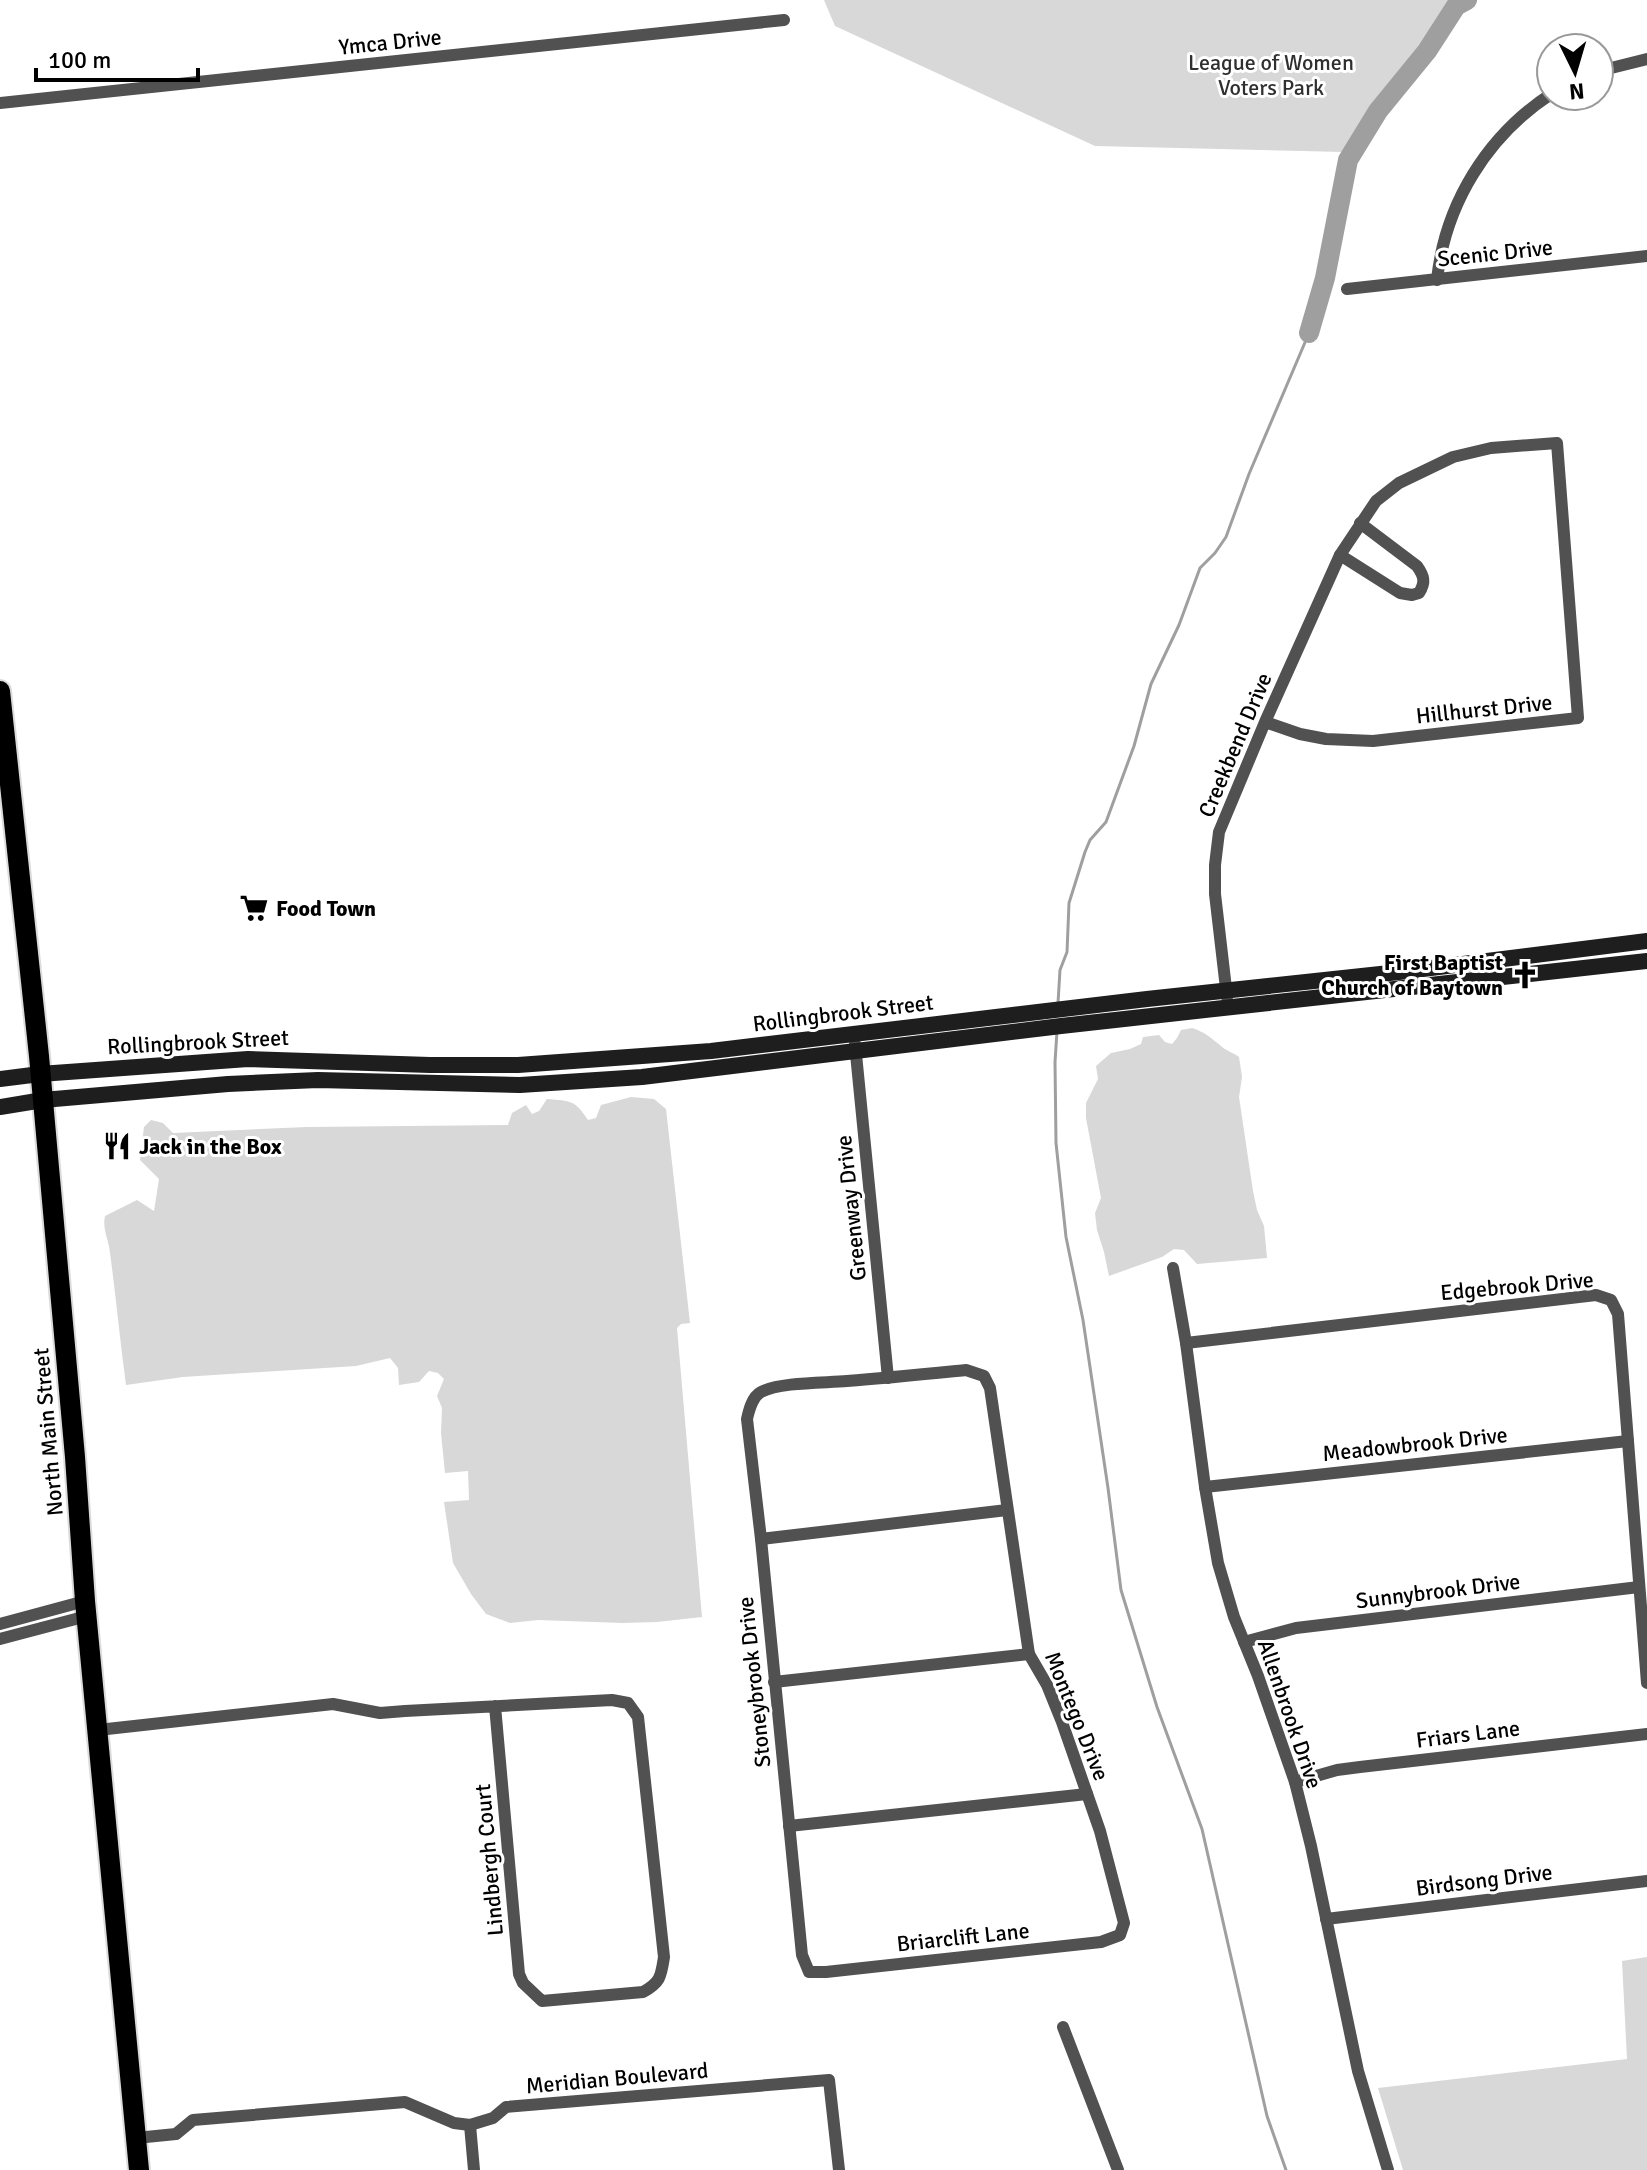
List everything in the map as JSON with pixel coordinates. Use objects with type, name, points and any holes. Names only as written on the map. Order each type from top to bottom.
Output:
[{"type":"main road","name":"North Main Street","points":[[0,691],[43,1100],[86,1608],[139,2170]]},
{"type":"main road","name":"Rollingbrook Street","points":[[0,1107],[43,1100],[228,1084],[318,1080],[520,1085],[642,1077],[855,1042],[1226,990],[1647,941]]},
{"type":"main road","points":[[1576,949],[1578,969]]},
{"type":"main road","name":"Rollingbrook Street","points":[[0,1079],[248,1059],[518,1065],[855,1042],[1229,1008],[1647,961]]},
{"type":"main road","points":[[1399,972],[1401,989]]},
{"type":"street","name":"Ymca Drive","points":[[0,103],[784,20]]},
{"type":"street","points":[[1615,67],[1647,59]]},
{"type":"street","points":[[1437,280],[1439,257],[1448,226],[1471,176],[1504,133],[1535,106]]},
{"type":"street","name":"Scenic Drive","points":[[1347,289],[1647,256]]},
{"type":"street","name":"Creekbend Drive","points":[[1229,1008],[1215,894],[1219,832],[1340,555],[1376,501],[1399,483],[1453,457],[1491,448],[1557,443]]},
{"type":"street","name":"Hillhurst Drive","points":[[1265,722],[1326,739],[1373,741],[1578,718],[1557,443]]},
{"type":"street","points":[[1340,555],[1400,593],[1419,593],[1424,586],[1424,576],[1417,566],[1360,523]]},
{"type":"street","name":"Greenway Drive","points":[[855,1042],[888,1378]]},
{"type":"street","name":"Allenbrook Drive","points":[[1173,1268],[1218,1563],[1234,1617],[1295,1782],[1358,2071],[1388,2170]]},
{"type":"street","name":"Edgebrook Drive","points":[[1186,1343],[1596,1295],[1611,1300],[1618,1314],[1647,1683]]},
{"type":"street","name":"Montego Drive","points":[[888,1378],[966,1370],[984,1376],[990,1388],[1029,1654],[1047,1685],[1100,1831],[1124,1923],[1120,1935]]},
{"type":"street","name":"Stoneybrook Drive","points":[[809,1972],[802,1955],[747,1419],[756,1395],[762,1391],[792,1385],[888,1378]]},
{"type":"street","name":"Meadowbrook Drive","points":[[1205,1487],[1628,1441]]},
{"type":"street","points":[[761,1539],[1007,1510]]},
{"type":"street","name":"Sunnybrook Drive","points":[[1244,1642],[1296,1628],[1639,1587]]},
{"type":"street","points":[[0,1624],[86,1608]]},
{"type":"street","points":[[0,1639],[86,1608]]},
{"type":"street","points":[[774,1682],[1029,1654]]},
{"type":"street","name":"Lindbergh Court","points":[[612,1700],[628,1703],[638,1717],[664,1957],[661,1977],[643,1992],[542,2001],[523,1983],[519,1974],[495,1706],[612,1700]]},
{"type":"street","points":[[98,1730],[333,1704],[380,1713],[495,1706]]},
{"type":"street","name":"Friars Lane","points":[[1295,1782],[1337,1770],[1647,1734]]},
{"type":"street","points":[[789,1826],[1087,1794]]},
{"type":"street","name":"Birdsong Drive","points":[[1326,1919],[1647,1881]]},
{"type":"street","name":"Briarclift Lane","points":[[809,1972],[1086,1944],[1120,1935]]},
{"type":"street","points":[[1063,2027],[1118,2170]]},
{"type":"street","name":"Meridian Boulevard","points":[[470,2125],[493,2118],[506,2107],[829,2080],[839,2170]]},
{"type":"street","points":[[136,2138],[176,2134],[193,2120],[405,2102],[454,2123],[470,2125],[474,2170]]},
{"type":"green space","name":"League of Women Voters Park","points":[[824,0],[1457,0],[1344,152],[1095,146],[835,26]]},
{"type":"green space","points":[[1192,1028],[1239,1057],[1242,1077],[1239,1097],[1253,1191],[1264,1226],[1267,1258],[1197,1264],[1184,1250],[1174,1249],[1162,1257],[1109,1276],[1097,1230],[1095,1213],[1101,1198],[1086,1118],[1086,1103],[1098,1079],[1096,1066],[1111,1053],[1141,1044],[1143,1037],[1159,1035],[1172,1044],[1181,1030]]},
{"type":"green space","points":[[631,1097],[654,1099],[666,1109],[690,1323],[677,1328],[702,1617],[657,1622],[538,1620],[510,1623],[486,1614],[453,1563],[444,1502],[469,1500],[468,1471],[445,1473],[442,1408],[437,1396],[444,1379],[438,1373],[429,1371],[419,1382],[399,1385],[398,1368],[390,1358],[356,1366],[183,1377],[126,1385],[104,1221],[105,1216],[137,1200],[154,1211],[159,1179],[140,1160],[144,1127],[151,1120],[163,1123],[173,1133],[307,1127],[508,1125],[512,1113],[526,1105],[532,1114],[539,1111],[547,1099],[572,1103],[588,1120],[596,1118],[601,1105]]},
{"type":"green space","points":[[1647,1957],[1647,2170],[1403,2170],[1378,2088],[1627,2059],[1622,1961]]},
{"type":"waterway","points":[[1309,333],[1325,278],[1348,160],[1378,111],[1427,51],[1456,6],[1467,0]]},
{"type":"waterway","points":[[1058,1003],[1060,970],[1067,952],[1069,903],[1085,852],[1090,840],[1106,822],[1134,746],[1151,684],[1179,625],[1200,568],[1226,537],[1249,474],[1309,333]]},
{"type":"waterway","points":[[1057,1031],[1056,1143],[1066,1237],[1083,1320],[1121,1590],[1157,1707],[1202,1829],[1267,2116],[1286,2170]]},
{"type":"place","name":"Food Town","points":[[254,908]]},
{"type":"place","name":"First Baptist Church of Baytown","points":[[1525,975]]},
{"type":"place","name":"Jack in the Box","points":[[117,1146]]}]
